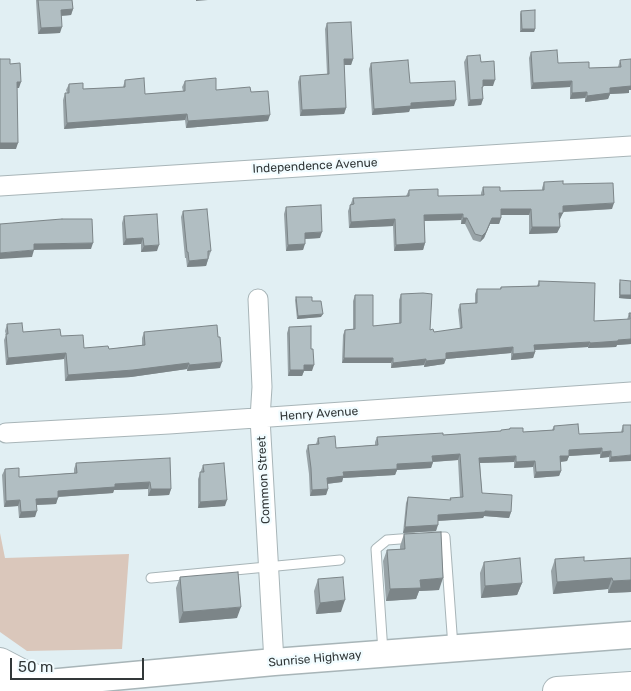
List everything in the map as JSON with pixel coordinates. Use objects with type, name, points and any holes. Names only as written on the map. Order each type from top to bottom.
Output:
[{"type":"main road","name":"Sunrise Highway","points":[[0,687],[383,653],[631,635]]},
{"type":"main road","points":[[0,662],[16,671],[48,683]]},
{"type":"main road","points":[[557,691],[631,686]]},
{"type":"street","name":"Independence Avenue","points":[[0,186],[631,146]]},
{"type":"street","name":"Common Street","points":[[258,298],[262,387],[260,418],[274,662]]},
{"type":"street","name":"Henry Avenue","points":[[6,433],[260,418],[631,392]]},
{"type":"lane","points":[[383,653],[376,549],[387,540],[445,537],[453,648]]},
{"type":"lane","points":[[150,578],[340,560]]},
{"type":"shaded area","points":[[0,533],[5,558],[129,554],[122,649],[27,651],[0,632]]},
{"type":"building","points":[[38,0],[72,0],[73,9],[61,10],[62,27],[41,28]]},
{"type":"building","points":[[535,10],[535,29],[522,29],[521,11]]},
{"type":"building","points":[[351,22],[353,59],[344,59],[346,108],[302,110],[300,76],[329,74],[327,23]]},
{"type":"building","points":[[557,50],[558,63],[589,62],[589,68],[621,67],[620,60],[631,59],[631,86],[610,88],[610,93],[587,96],[587,92],[572,93],[572,81],[533,83],[531,52]]},
{"type":"building","points":[[480,55],[481,62],[494,61],[495,80],[483,80],[483,99],[470,100],[467,56]]},
{"type":"building","points":[[0,59],[10,59],[10,64],[20,63],[21,82],[17,82],[18,143],[0,143]]},
{"type":"building","points":[[408,60],[410,83],[455,81],[456,100],[411,103],[411,106],[374,109],[371,63]]},
{"type":"building","points":[[144,78],[145,94],[185,91],[185,81],[216,78],[216,90],[250,87],[251,92],[268,91],[270,115],[188,121],[187,114],[67,123],[65,93],[69,93],[69,84],[83,83],[83,89],[125,87],[125,80]]},
{"type":"building","points":[[563,181],[563,184],[613,183],[614,203],[563,206],[563,213],[559,213],[560,227],[532,227],[531,209],[501,209],[501,218],[492,218],[486,232],[482,236],[475,234],[467,218],[463,218],[463,214],[424,215],[425,243],[396,245],[395,219],[351,222],[350,205],[354,204],[353,198],[409,196],[409,190],[438,189],[438,196],[484,195],[483,187],[500,187],[500,191],[544,190],[544,182]]},
{"type":"building","points":[[321,205],[322,232],[305,233],[305,244],[288,245],[286,207]]},
{"type":"building","points":[[207,209],[211,251],[208,251],[208,259],[189,261],[183,211]]},
{"type":"building","points":[[157,214],[159,245],[144,246],[143,238],[126,239],[124,216]]},
{"type":"building","points":[[62,219],[92,219],[93,243],[34,244],[34,250],[0,253],[0,224]]},
{"type":"building","points":[[620,280],[631,281],[631,295],[620,295]]},
{"type":"building","points":[[539,281],[595,283],[594,321],[630,319],[629,313],[631,313],[631,339],[534,345],[535,352],[513,354],[513,347],[446,353],[446,359],[426,361],[426,359],[393,363],[393,358],[344,358],[345,330],[355,329],[355,295],[373,295],[373,326],[401,323],[401,294],[432,294],[430,330],[433,329],[434,332],[462,328],[460,304],[477,303],[477,289],[539,286]]},
{"type":"building","points":[[296,297],[312,297],[312,301],[321,301],[323,314],[298,316]]},
{"type":"building","points":[[22,323],[23,332],[60,329],[61,336],[83,335],[84,348],[108,346],[109,349],[145,345],[144,332],[217,325],[222,362],[189,365],[189,363],[68,375],[66,353],[8,358],[7,324]]},
{"type":"building","points":[[311,326],[311,349],[313,349],[314,365],[304,365],[304,370],[290,370],[289,327]]},
{"type":"building","points":[[578,424],[579,434],[623,432],[623,425],[631,425],[631,455],[611,457],[611,451],[602,452],[602,448],[569,450],[569,456],[560,456],[561,471],[536,472],[535,461],[516,462],[516,456],[479,458],[482,493],[512,495],[511,512],[485,511],[438,515],[438,525],[405,527],[408,497],[451,500],[450,498],[463,497],[460,454],[432,456],[433,462],[397,464],[397,469],[343,472],[344,476],[327,478],[328,489],[312,490],[308,445],[319,444],[318,438],[335,436],[336,448],[378,445],[377,437],[443,433],[443,435],[501,431],[510,428],[523,428],[523,432],[554,430],[554,426]]},
{"type":"building","points":[[170,458],[171,489],[151,489],[150,482],[115,484],[115,487],[58,491],[58,498],[36,499],[37,511],[21,512],[20,500],[6,501],[5,469],[19,468],[19,477],[77,473],[76,463]]},
{"type":"building","points":[[224,463],[227,500],[200,502],[200,472],[204,472],[203,465]]},
{"type":"building","points":[[441,532],[443,578],[420,580],[421,588],[390,589],[387,550],[405,549],[404,534]]},
{"type":"building","points":[[584,557],[584,561],[631,558],[631,580],[613,581],[612,578],[557,582],[555,559]]},
{"type":"building","points":[[520,558],[522,583],[485,586],[484,562]]},
{"type":"building","points":[[238,572],[241,607],[183,612],[180,577]]},
{"type":"building","points":[[343,577],[345,600],[320,603],[318,579]]}]
